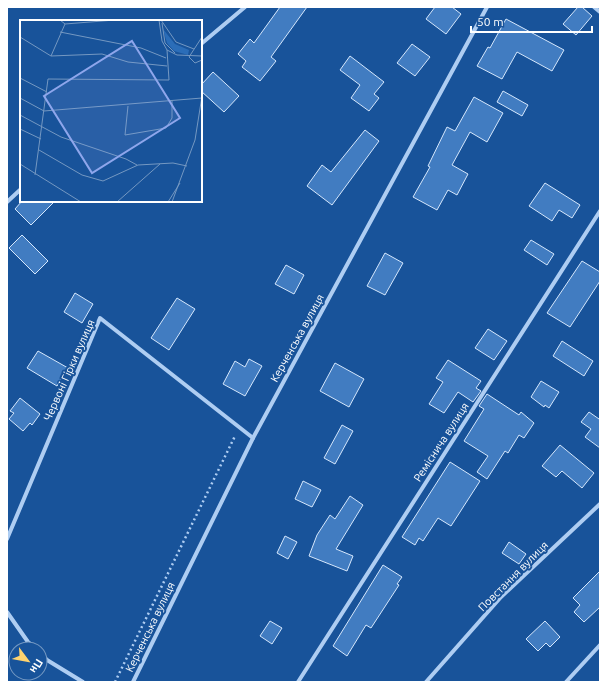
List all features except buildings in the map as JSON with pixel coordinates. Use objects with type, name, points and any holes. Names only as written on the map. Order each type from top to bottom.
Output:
[{"type":"street","points":[[202,43],[245,7]]},
{"type":"street","name":"Керченська вулиця","points":[[133,682],[253,438],[487,7]]},
{"type":"street","points":[[594,7],[600,12]]},
{"type":"street","points":[[7,202],[20,190]]},
{"type":"street","name":"Реміснича вулиця","points":[[298,682],[600,211]]},
{"type":"street","name":"Червоні Гірки вулиця","points":[[7,538],[100,318],[253,438]]},
{"type":"street","name":"Повстання вулиця","points":[[426,682],[501,597],[600,504]]},
{"type":"street","points":[[7,612],[27,641]]},
{"type":"street","points":[[566,682],[600,646]]},
{"type":"street","points":[[48,660],[83,682]]},
{"type":"path","points":[[115,682],[239,428]]}]
